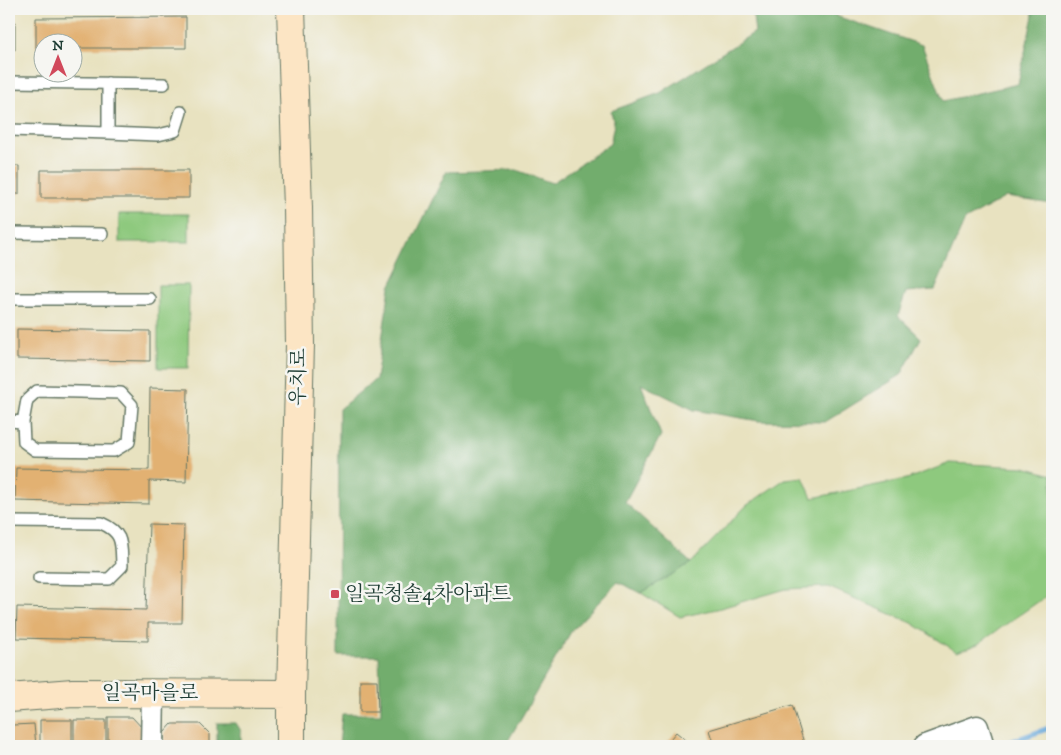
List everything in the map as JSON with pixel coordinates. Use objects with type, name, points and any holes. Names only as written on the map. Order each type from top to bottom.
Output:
[{"type":"main road","name":"우치로","points":[[291,9],[298,208],[300,344],[291,746]]},
{"type":"main road","name":"일곡마을로","points":[[9,698],[73,694],[291,694]]},
{"type":"street","points":[[152,746],[153,693]]},
{"type":"street","points":[[925,746],[977,727],[983,746]]},
{"type":"lane","points":[[9,82],[164,84]]},
{"type":"lane","points":[[108,83],[108,133]]},
{"type":"lane","points":[[9,130],[158,135],[175,131],[181,112]]},
{"type":"lane","points":[[9,233],[102,234]]},
{"type":"lane","points":[[9,298],[150,299]]},
{"type":"lane","points":[[38,391],[121,393],[132,405],[130,442],[114,451],[35,450],[24,442],[23,422],[27,400],[38,391]]},
{"type":"lane","points":[[9,421],[23,422]]},
{"type":"lane","points":[[9,522],[101,523],[112,528],[121,539],[122,566],[109,579],[38,578]]},
{"type":"green space","points":[[752,9],[832,9],[836,16],[922,45],[943,101],[1018,84],[1033,16],[1032,9],[1052,9],[1052,204],[1006,197],[965,220],[935,290],[906,292],[898,316],[921,338],[901,375],[825,422],[759,421],[694,410],[641,384],[661,435],[625,502],[691,563],[641,593],[618,582],[572,630],[505,746],[339,746],[342,714],[381,714],[379,656],[338,656],[339,409],[376,379],[390,287],[446,172],[516,170],[552,183],[610,144],[614,124],[611,111],[660,93],[755,32]]},
{"type":"green space","points":[[119,214],[189,214],[189,242],[119,242]]},
{"type":"green space","points":[[158,285],[189,285],[188,368],[158,368]]},
{"type":"green space","points":[[950,463],[1024,467],[1052,475],[1052,592],[978,644],[957,652],[912,623],[828,587],[786,589],[717,609],[680,617],[641,593],[691,563],[746,506],[785,479],[803,477],[812,498],[907,479]]},
{"type":"green space","points":[[217,723],[236,723],[241,731],[241,746],[217,746]]},
{"type":"building","points":[[186,17],[186,48],[82,48],[82,32],[36,32],[36,18]]},
{"type":"building","points":[[9,22],[15,22],[15,50],[9,50]]},
{"type":"building","points":[[9,166],[19,166],[19,194],[9,194]]},
{"type":"building","points":[[41,170],[189,170],[189,198],[41,198]]},
{"type":"building","points":[[17,329],[150,331],[150,361],[17,359]]},
{"type":"building","points":[[150,388],[188,389],[186,482],[149,481],[149,504],[15,501],[16,468],[149,470]]},
{"type":"building","points":[[149,524],[184,525],[182,623],[148,623],[148,641],[16,638],[17,607],[146,610]]},
{"type":"building","points":[[360,680],[377,680],[378,712],[360,712]]},
{"type":"building","points":[[792,705],[805,746],[714,746],[709,730]]},
{"type":"building","points":[[108,717],[132,717],[144,730],[144,746],[108,746]]},
{"type":"building","points":[[40,720],[72,720],[72,746],[40,746]]},
{"type":"building","points":[[74,720],[106,720],[106,746],[74,746]]},
{"type":"building","points":[[34,724],[36,746],[9,746],[9,731],[13,725]]},
{"type":"building","points":[[172,724],[200,724],[210,734],[210,746],[164,746],[164,733]]},
{"type":"building","points":[[676,732],[693,746],[664,746]]},
{"type":"waterway","points":[[999,746],[1052,727]]},
{"type":"place","name":"일곡청솔4차아파트","points":[[335,594]]}]
